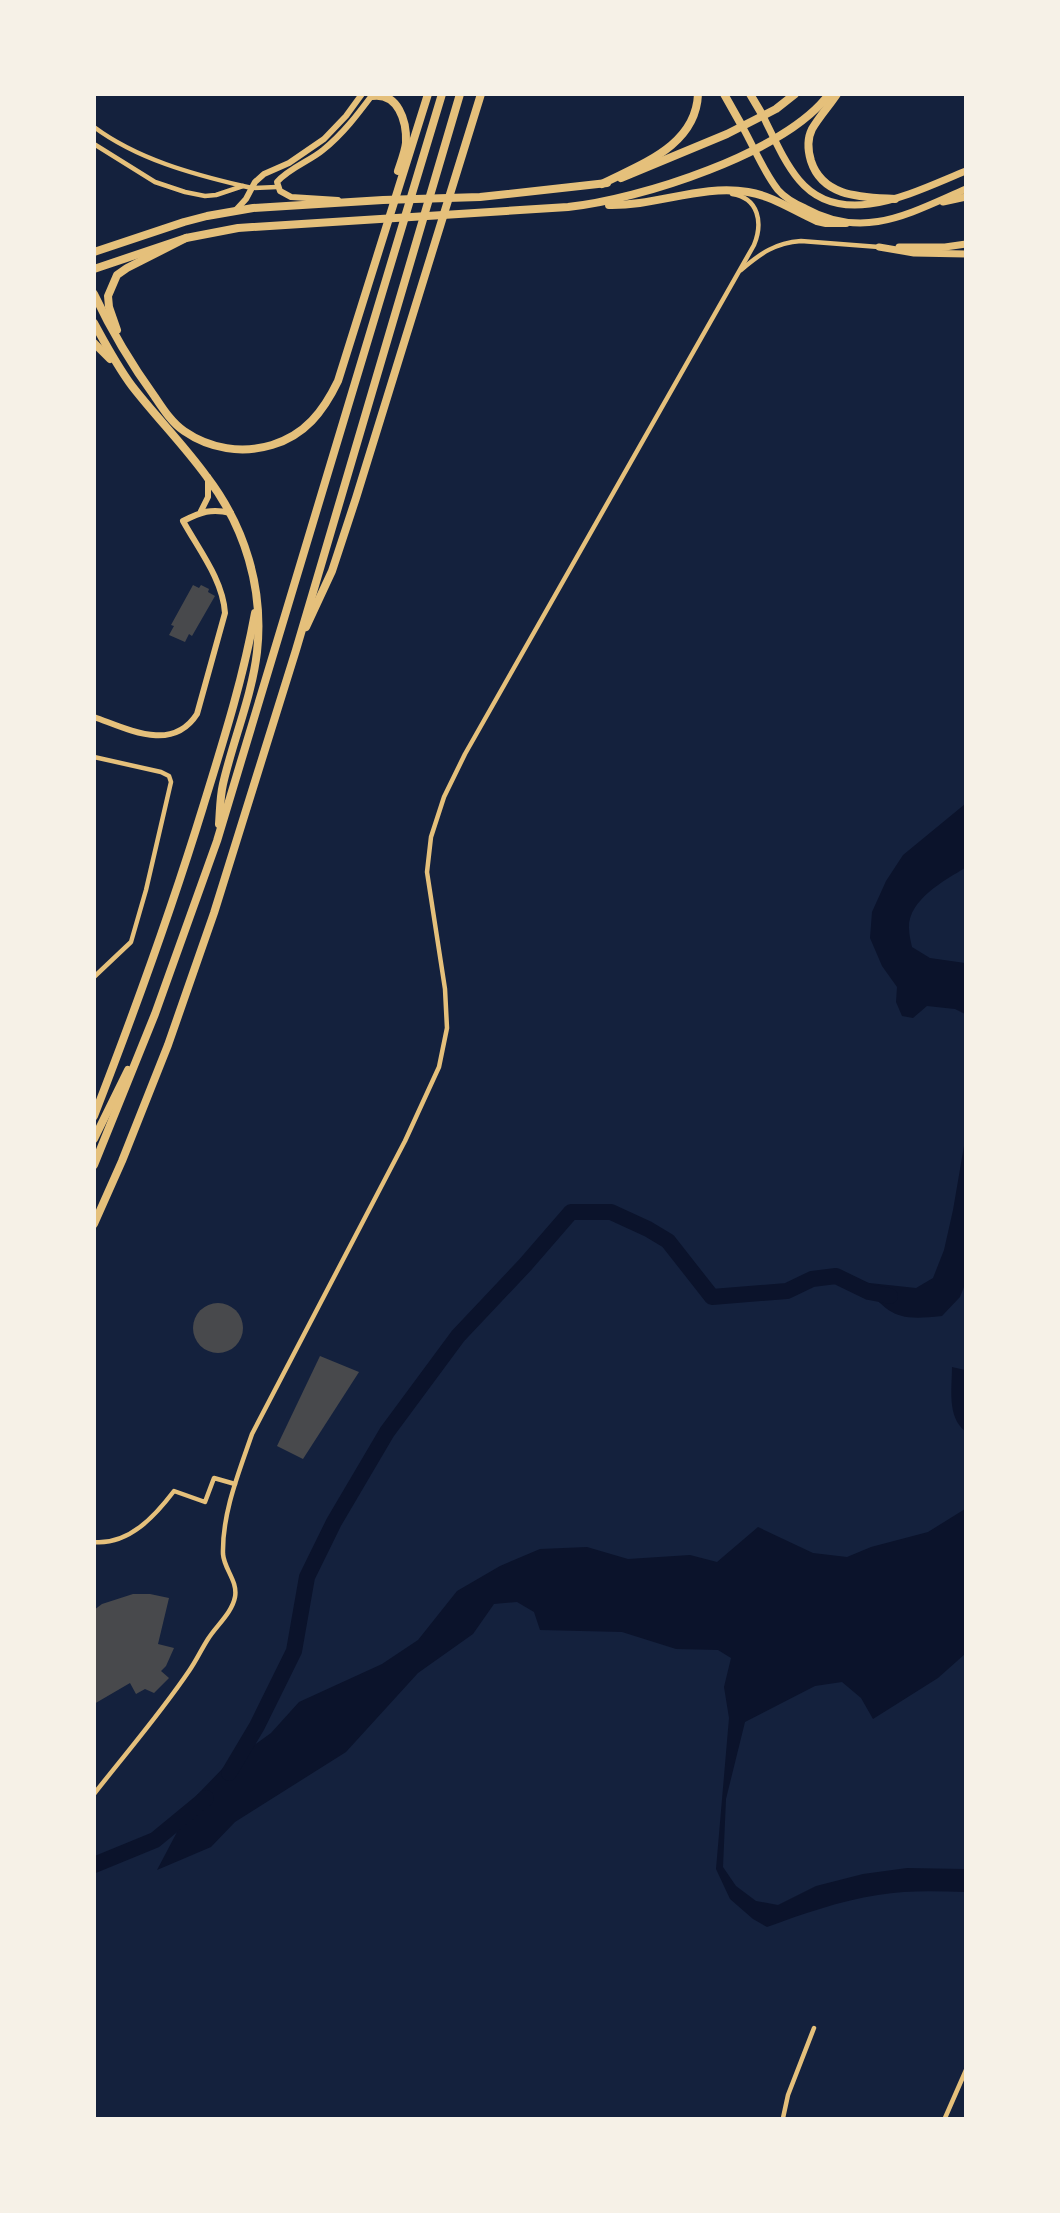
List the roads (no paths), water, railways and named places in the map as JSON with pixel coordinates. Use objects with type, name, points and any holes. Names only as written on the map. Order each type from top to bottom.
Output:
[{"type":"main road","points":[[94,294],[129,359],[170,417],[183,430],[213,445],[234,450],[261,449],[287,441],[315,419],[329,400],[338,381],[428,94]]},
{"type":"main road","points":[[94,1166],[155,1014],[217,841],[442,94]]},
{"type":"main road","points":[[94,1224],[122,1161],[168,1045],[214,913],[296,650],[460,94]]},
{"type":"main road","points":[[296,650],[332,571],[357,498],[481,94]]},
{"type":"main road","points":[[602,184],[656,157],[680,139],[694,116],[698,94]]},
{"type":"main road","points":[[724,94],[768,176],[780,192],[819,216],[846,223]]},
{"type":"main road","points":[[750,94],[790,168],[801,183],[828,200],[843,204],[874,204],[895,199],[966,171]]},
{"type":"main road","points":[[94,252],[184,222],[234,211],[363,201],[480,197],[602,184],[641,171],[742,126],[763,116],[795,94]]},
{"type":"main road","points":[[596,204],[665,186],[755,149],[775,139],[806,117],[829,94]]},
{"type":"main road","points":[[837,94],[811,131],[808,152],[813,166],[826,184],[848,195],[895,199]]},
{"type":"main road","points":[[373,95],[392,98],[405,126],[406,144],[394,184],[388,222]]},
{"type":"main road","points":[[94,269],[186,238],[238,228],[596,204],[626,205],[722,190],[750,192],[767,197],[826,223],[879,223],[966,189]]},
{"type":"main road","points":[[923,207],[966,197]]},
{"type":"main road","points":[[129,359],[109,307],[108,296],[112,283],[117,275],[127,268],[186,238]]},
{"type":"main road","points":[[879,248],[945,247],[966,244]]},
{"type":"main road","points":[[879,248],[914,253],[966,254]]},
{"type":"main road","points":[[94,323],[117,365],[132,386],[208,477],[231,513],[245,542],[255,584],[259,628],[257,653],[222,786],[217,841]]},
{"type":"main road","points":[[94,343],[117,365]]},
{"type":"main road","points":[[94,1116],[174,902],[246,663],[257,603]]},
{"type":"main road","points":[[94,1139],[155,1014]]},
{"type":"street","points":[[234,211],[264,174],[289,163],[324,139],[346,116],[362,94]]},
{"type":"street","points":[[363,201],[291,197],[280,191],[277,182],[281,177],[308,162],[337,138],[373,95]]},
{"type":"street","points":[[94,127],[129,147],[177,169],[252,188],[277,187]]},
{"type":"street","points":[[94,144],[155,182],[185,192],[205,196],[216,195],[243,186]]},
{"type":"street","points":[[94,1794],[171,1697],[208,1638],[232,1606],[235,1584],[224,1562],[223,1548],[235,1484],[252,1434],[405,1141],[439,1067],[447,1028],[445,989],[427,872],[431,837],[444,797],[465,754],[758,237],[759,216],[756,208],[745,198],[737,194],[708,192]]},
{"type":"street","points":[[737,274],[770,248],[789,242],[879,248]]},
{"type":"street","points":[[201,512],[208,497],[208,477]]},
{"type":"street","points":[[94,717],[151,736],[167,734],[184,728],[197,714],[225,613],[224,599],[218,583],[183,521],[201,512],[231,513]]},
{"type":"street","points":[[94,757],[161,772],[169,776],[171,782],[146,890],[131,942],[94,977]]},
{"type":"street","points":[[94,1542],[104,1543],[121,1538],[137,1529],[156,1514],[174,1491],[205,1502],[213,1478],[235,1484]]},
{"type":"street","points":[[783,2118],[788,2095],[814,2028]]},
{"type":"street","points":[[945,2118],[966,2070]]},
{"type":"water","points":[[965,804],[965,868],[938,885],[921,900],[910,918],[909,928],[912,947],[930,958],[965,963],[965,1014],[955,1009],[927,1006],[913,1018],[902,1016],[896,1002],[897,987],[882,966],[870,938],[872,912],[886,881],[903,855]]},
{"type":"water","points":[[965,1140],[966,1282],[960,1297],[942,1316],[914,1318],[895,1314],[879,1302],[860,1282],[916,1288],[933,1278],[944,1250]]},
{"type":"water","points":[[952,1367],[965,1370],[965,1431],[955,1418],[953,1410]]},
{"type":"water","points":[[965,1509],[965,1654],[938,1678],[873,1719],[861,1698],[842,1682],[815,1686],[745,1722],[726,1799],[723,1867],[736,1886],[756,1901],[778,1905],[816,1886],[863,1874],[907,1868],[965,1869],[965,1892],[889,1893],[835,1904],[767,1927],[753,1919],[730,1899],[716,1869],[729,1718],[724,1687],[731,1658],[718,1650],[676,1649],[622,1632],[540,1630],[534,1612],[517,1602],[494,1604],[473,1634],[418,1673],[346,1752],[235,1822],[211,1847],[157,1870],[196,1796],[225,1766],[271,1733],[299,1702],[382,1664],[418,1640],[457,1591],[500,1566],[540,1549],[587,1547],[628,1559],[690,1555],[717,1562],[758,1527],[813,1553],[847,1557],[871,1547],[928,1532]]},
{"type":"waterway","points":[[229,1773],[257,1726],[294,1651],[307,1577],[334,1522],[387,1432],[458,1336],[571,1212],[611,1212],[668,1241],[712,1297],[787,1291],[812,1279],[836,1276],[869,1292],[890,1296]]},
{"type":"waterway","points":[[94,1865],[155,1840],[206,1798]]}]
